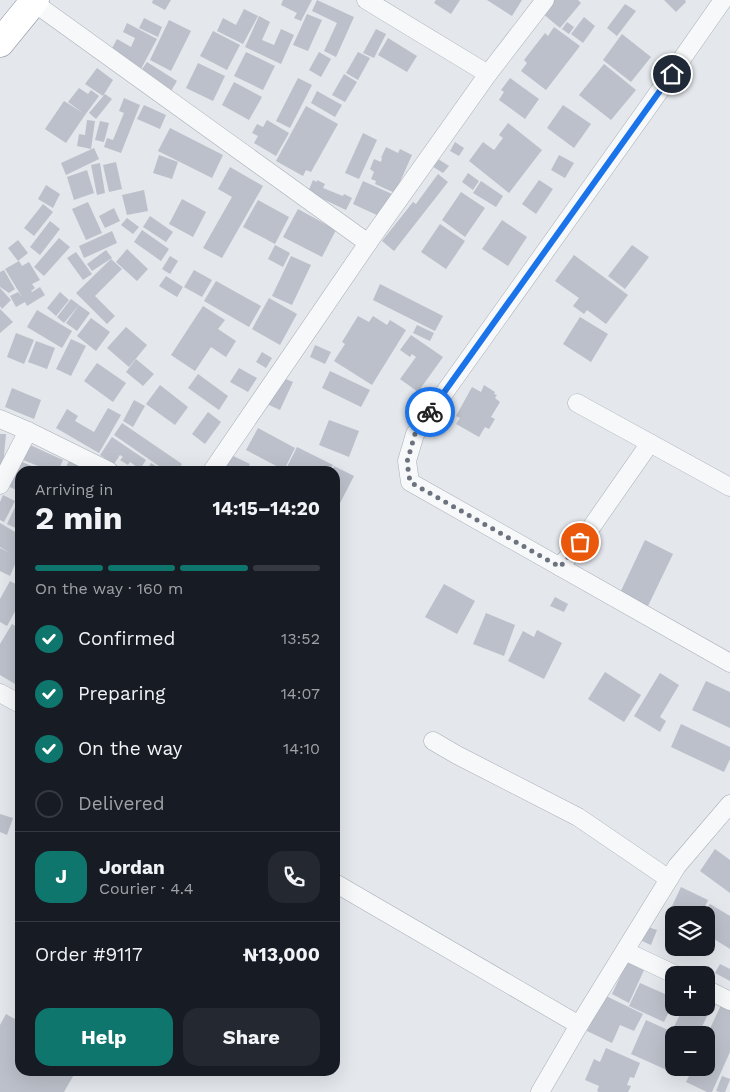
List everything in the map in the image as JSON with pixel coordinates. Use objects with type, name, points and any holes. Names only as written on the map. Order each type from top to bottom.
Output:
[{"type":"highway","points":[[0,43],[34,1]]},
{"type":"street","points":[[366,0],[488,74]]},
{"type":"street","points":[[215,466],[368,243],[488,74],[544,0]]},
{"type":"street","points":[[723,0],[415,434],[407,462],[410,482],[730,663]]},
{"type":"street","points":[[34,1],[368,243]]},
{"type":"street","points":[[577,403],[730,488]]},
{"type":"street","points":[[0,419],[98,466]]},
{"type":"street","points":[[0,485],[28,431]]},
{"type":"street","points":[[560,567],[590,529],[650,444]]},
{"type":"street","points":[[0,693],[15,701]]},
{"type":"street","points":[[433,741],[457,756],[578,817],[669,878]]},
{"type":"street","points":[[540,1092],[669,878],[730,804]]},
{"type":"street","points":[[340,886],[579,1025]]},
{"type":"street","points":[[625,951],[665,970]]},
{"type":"street","points":[[715,994],[730,1001]]},
{"type":"building","points":[[153,0],[171,0],[165,10],[152,3]]},
{"type":"building","points":[[283,0],[312,0],[301,21],[294,18],[297,13],[281,5]]},
{"type":"building","points":[[317,0],[354,17],[336,57],[324,51],[337,23],[312,11]]},
{"type":"building","points":[[436,0],[460,0],[451,14],[434,3]]},
{"type":"building","points":[[487,0],[522,0],[512,16]]},
{"type":"building","points":[[553,0],[578,0],[581,3],[560,28],[542,13]]},
{"type":"building","points":[[664,0],[685,0],[686,2],[676,12]]},
{"type":"building","points":[[625,4],[636,11],[617,36],[607,28]]},
{"type":"building","points":[[244,9],[258,16],[243,44],[217,31],[223,18],[236,25]]},
{"type":"building","points":[[307,14],[322,20],[308,51],[293,45]]},
{"type":"building","points":[[259,16],[270,22],[262,40],[274,45],[281,29],[294,35],[281,64],[245,47]]},
{"type":"building","points":[[584,17],[595,26],[583,43],[571,34]]},
{"type":"building","points":[[144,18],[162,27],[158,37],[139,28]]},
{"type":"building","points":[[169,20],[191,31],[171,71],[150,60]]},
{"type":"building","points":[[567,22],[574,27],[569,34],[562,29]]},
{"type":"building","points":[[127,23],[157,39],[141,69],[110,52],[117,39],[131,47],[135,38],[123,32]]},
{"type":"building","points":[[554,27],[580,46],[546,90],[521,71],[527,63],[524,60],[545,33],[548,36]]},
{"type":"building","points":[[376,29],[386,34],[374,58],[363,53]]},
{"type":"building","points":[[213,31],[240,45],[227,70],[200,56]]},
{"type":"building","points":[[622,34],[651,57],[631,82],[603,60]]},
{"type":"building","points":[[388,38],[417,56],[407,72],[378,55]]},
{"type":"building","points":[[246,52],[275,66],[263,90],[234,76]]},
{"type":"building","points":[[319,52],[331,59],[321,77],[309,70]]},
{"type":"building","points":[[358,52],[370,58],[358,80],[346,73]]},
{"type":"building","points":[[147,62],[177,81],[171,91],[140,72]]},
{"type":"building","points":[[198,63],[225,76],[213,101],[186,88]]},
{"type":"building","points":[[604,64],[636,90],[611,120],[579,95]]},
{"type":"building","points":[[97,68],[113,80],[103,96],[85,84]]},
{"type":"building","points":[[344,74],[357,82],[345,102],[332,95]]},
{"type":"building","points":[[298,78],[312,85],[290,128],[276,121]]},
{"type":"building","points":[[510,78],[539,99],[525,119],[499,100],[504,92],[501,90]]},
{"type":"building","points":[[234,82],[262,97],[249,120],[222,105]]},
{"type":"building","points":[[79,88],[88,94],[91,90],[99,96],[66,143],[45,129],[64,101],[83,113],[68,102]]},
{"type":"building","points":[[317,91],[342,105],[335,117],[311,103]]},
{"type":"building","points":[[105,94],[112,99],[96,119],[89,113]]},
{"type":"building","points":[[124,98],[140,105],[121,153],[104,147],[107,138],[113,140],[124,113],[119,111]]},
{"type":"building","points":[[144,105],[166,115],[160,129],[137,119]]},
{"type":"building","points":[[563,105],[591,124],[574,148],[547,128]]},
{"type":"building","points":[[306,106],[338,124],[311,172],[306,170],[303,176],[276,161]]},
{"type":"building","points":[[87,120],[95,121],[91,149],[77,146],[79,134],[85,135]]},
{"type":"building","points":[[267,120],[289,133],[276,156],[254,143],[258,136],[252,133],[257,124],[263,127]]},
{"type":"building","points":[[100,121],[109,123],[104,142],[95,140]]},
{"type":"building","points":[[508,123],[542,150],[509,193],[469,161],[483,142],[494,150],[503,138],[499,135]]},
{"type":"building","points":[[170,128],[223,155],[212,178],[158,151]]},
{"type":"building","points":[[363,133],[377,140],[359,179],[345,173]]},
{"type":"building","points":[[455,142],[464,148],[459,156],[450,151]]},
{"type":"building","points":[[386,147],[398,153],[400,149],[412,155],[395,193],[375,184],[376,181],[371,179],[374,172],[370,169],[374,159],[381,162]]},
{"type":"building","points":[[94,148],[99,159],[66,175],[61,163]]},
{"type":"building","points":[[159,155],[178,162],[172,179],[153,173]]},
{"type":"building","points":[[559,155],[574,163],[565,178],[551,170]]},
{"type":"building","points":[[435,157],[449,166],[443,173],[430,165]]},
{"type":"building","points":[[116,162],[122,189],[109,192],[103,165]]},
{"type":"building","points":[[100,163],[105,193],[97,195],[91,165]]},
{"type":"building","points":[[230,167],[263,186],[222,258],[203,248],[232,197],[218,189]]},
{"type":"building","points":[[87,170],[94,193],[74,200],[67,177]]},
{"type":"building","points":[[468,173],[479,181],[473,190],[462,182]]},
{"type":"building","points":[[438,174],[448,182],[394,251],[382,241],[413,202],[416,204]]},
{"type":"building","points":[[313,180],[325,184],[323,188],[352,198],[346,210],[308,192]]},
{"type":"building","points":[[539,180],[553,189],[536,214],[522,204]]},
{"type":"building","points":[[363,181],[392,194],[381,217],[353,204]]},
{"type":"building","points":[[481,181],[503,196],[496,207],[473,193]]},
{"type":"building","points":[[46,185],[60,194],[53,208],[38,199]]},
{"type":"building","points":[[144,190],[148,211],[127,215],[122,195]]},
{"type":"building","points":[[461,192],[485,208],[465,237],[442,220]]},
{"type":"building","points":[[182,199],[206,212],[193,237],[169,224]]},
{"type":"building","points":[[258,200],[289,217],[275,244],[243,227]]},
{"type":"building","points":[[88,202],[102,233],[86,240],[72,209]]},
{"type":"building","points":[[43,204],[53,212],[34,236],[24,228]]},
{"type":"building","points":[[114,208],[120,221],[105,228],[99,216]]},
{"type":"building","points":[[298,209],[336,230],[322,257],[283,237]]},
{"type":"building","points":[[150,216],[173,232],[166,242],[143,227]]},
{"type":"building","points":[[127,218],[139,227],[133,234],[121,225]]},
{"type":"building","points":[[502,220],[527,237],[508,266],[482,249]]},
{"type":"building","points":[[50,221],[60,229],[40,255],[30,247]]},
{"type":"building","points":[[440,224],[465,241],[446,269],[421,252]]},
{"type":"building","points":[[142,230],[169,249],[161,261],[134,242]]},
{"type":"building","points":[[112,231],[117,243],[84,258],[79,246]]},
{"type":"building","points":[[59,238],[70,247],[44,276],[34,267]]},
{"type":"building","points":[[18,240],[28,253],[18,261],[8,248]]},
{"type":"building","points":[[275,245],[290,253],[283,267],[268,259]]},
{"type":"building","points":[[632,245],[649,257],[625,289],[608,276]]},
{"type":"building","points":[[127,249],[148,269],[137,281],[116,262]]},
{"type":"building","points":[[106,250],[112,258],[92,271],[87,264]]},
{"type":"building","points":[[76,252],[92,274],[83,280],[67,258]]},
{"type":"building","points":[[574,255],[628,295],[606,324],[587,310],[584,314],[573,306],[579,298],[555,281]]},
{"type":"building","points":[[170,256],[178,261],[170,274],[162,269]]},
{"type":"building","points":[[291,256],[311,265],[292,305],[272,296]]},
{"type":"building","points":[[111,259],[122,269],[95,296],[115,316],[107,324],[76,293]]},
{"type":"building","points":[[19,261],[22,266],[29,262],[40,280],[32,284],[35,288],[31,291],[40,287],[45,295],[27,306],[25,302],[16,307],[10,296],[18,292],[22,297],[5,269]]},
{"type":"building","points":[[4,270],[15,289],[9,293],[0,287],[0,272]]},
{"type":"building","points":[[194,270],[212,280],[202,297],[184,287]]},
{"type":"building","points":[[166,276],[183,287],[177,297],[159,286]]},
{"type":"building","points":[[216,281],[261,306],[249,327],[204,301]]},
{"type":"building","points":[[380,284],[443,316],[435,331],[373,300]]},
{"type":"building","points":[[0,288],[11,300],[2,309],[0,306]]},
{"type":"building","points":[[60,292],[69,300],[56,316],[47,308]]},
{"type":"building","points":[[269,298],[297,314],[280,345],[252,329]]},
{"type":"building","points":[[71,299],[79,305],[64,323],[57,317]]},
{"type":"building","points":[[79,305],[90,313],[77,331],[66,323]]},
{"type":"building","points":[[203,306],[225,320],[218,329],[236,341],[226,357],[211,347],[195,371],[171,355]]},
{"type":"building","points":[[0,309],[13,322],[0,333]]},
{"type":"building","points":[[37,310],[72,331],[62,348],[27,327]]},
{"type":"building","points":[[358,316],[369,322],[373,316],[387,325],[390,320],[406,330],[372,385],[334,361],[345,344],[342,342]]},
{"type":"building","points":[[580,317],[608,334],[591,362],[563,344]]},
{"type":"building","points":[[91,318],[110,332],[96,351],[77,336]]},
{"type":"building","points":[[417,325],[434,333],[430,341],[413,333]]},
{"type":"building","points":[[126,327],[147,345],[129,367],[107,348]]},
{"type":"building","points":[[16,333],[34,340],[24,364],[7,357]]},
{"type":"building","points":[[411,335],[443,357],[418,392],[400,379],[416,357],[412,354],[410,357],[400,350]]},
{"type":"building","points":[[71,339],[86,346],[71,376],[56,369]]},
{"type":"building","points":[[36,341],[55,348],[47,369],[28,362]]},
{"type":"building","points":[[315,345],[331,352],[325,364],[310,357]]},
{"type":"building","points":[[262,352],[272,358],[266,368],[256,362]]},
{"type":"building","points":[[136,359],[154,374],[143,386],[126,372]]},
{"type":"building","points":[[97,363],[126,383],[113,402],[84,381]]},
{"type":"building","points":[[239,368],[257,378],[248,392],[230,382]]},
{"type":"building","points":[[330,371],[370,390],[361,407],[322,388]]},
{"type":"building","points":[[198,374],[228,396],[219,410],[188,388]]},
{"type":"building","points":[[281,377],[293,382],[280,410],[267,404]]},
{"type":"building","points":[[160,385],[188,407],[175,425],[146,404]]},
{"type":"building","points":[[484,385],[495,392],[494,394],[497,395],[495,398],[500,402],[491,417],[495,419],[489,429],[485,427],[479,437],[456,424],[460,418],[456,416],[472,387],[481,392]]},
{"type":"building","points":[[12,388],[41,400],[34,419],[5,407]]},
{"type":"building","points":[[134,400],[145,406],[133,427],[123,421]]},
{"type":"building","points":[[108,408],[121,415],[99,453],[56,428],[67,409],[78,416],[75,421],[94,432]]},
{"type":"building","points":[[208,412],[221,422],[205,444],[192,434]]},
{"type":"building","points":[[329,420],[359,431],[349,457],[319,445]]},
{"type":"building","points":[[122,423],[182,464],[181,466],[159,466],[114,435]]},
{"type":"building","points":[[258,428],[295,448],[286,466],[276,466],[246,450]]},
{"type":"building","points":[[0,434],[6,434],[3,466],[0,466]]},
{"type":"building","points":[[112,437],[146,460],[142,466],[136,466],[130,462],[128,465],[120,460],[123,457],[120,455],[114,464],[100,455]]},
{"type":"building","points":[[28,444],[63,460],[60,466],[38,466],[21,459]]},
{"type":"building","points":[[297,447],[333,465],[332,466],[288,466]]},
{"type":"building","points":[[231,455],[250,464],[249,466],[225,466]]},
{"type":"building","points":[[20,461],[32,466],[18,466]]},
{"type":"building","points":[[69,461],[79,466],[66,466]]},
{"type":"building","points":[[340,469],[354,476],[340,503]]},
{"type":"building","points":[[15,471],[15,490],[8,486]]},
{"type":"building","points":[[3,495],[15,501],[4,522],[0,520],[0,502]]},
{"type":"building","points":[[15,507],[15,528],[7,524]]},
{"type":"building","points":[[0,523],[15,532],[15,564],[10,576],[0,571],[0,548],[10,553],[0,547]]},
{"type":"building","points":[[645,540],[673,554],[648,606],[620,593]]},
{"type":"building","points":[[10,581],[15,584],[15,612],[7,626],[0,622],[0,599]]},
{"type":"building","points":[[444,584],[475,601],[457,634],[425,617]]},
{"type":"building","points":[[555,597],[568,604],[564,612],[550,606]]},
{"type":"building","points":[[486,613],[515,625],[504,656],[473,644]]},
{"type":"building","points":[[12,624],[15,626],[15,684],[0,675],[0,644]]},
{"type":"building","points":[[537,630],[562,643],[544,679],[508,661],[523,631],[534,637]]},
{"type":"building","points":[[605,672],[641,695],[624,722],[588,699]]},
{"type":"building","points":[[660,673],[679,685],[660,717],[666,721],[660,732],[634,716]]},
{"type":"building","points":[[706,681],[730,692],[730,728],[692,710]]},
{"type":"building","points":[[681,724],[730,747],[730,759],[724,772],[671,747]]},
{"type":"building","points":[[0,814],[13,818],[7,835],[0,832]]},
{"type":"building","points":[[715,849],[730,860],[730,893],[700,871]]},
{"type":"building","points":[[681,887],[708,900],[705,906],[672,906]]},
{"type":"building","points":[[715,907],[730,916],[730,949],[715,940]]},
{"type":"building","points":[[648,927],[657,930],[651,945],[642,941]]},
{"type":"building","points":[[627,962],[644,970],[629,1003],[612,994]]},
{"type":"building","points":[[720,964],[730,969],[730,981],[715,973]]},
{"type":"building","points":[[640,983],[665,994],[665,1016],[667,1016],[664,1022],[629,1006]]},
{"type":"building","points":[[604,995],[643,1014],[634,1031],[620,1025],[612,1043],[587,1031]]},
{"type":"building","points":[[721,1005],[730,1009],[730,1052],[712,1092],[707,1092],[686,1082],[689,1076],[715,1076],[715,1026],[711,1026]]},
{"type":"building","points":[[6,1014],[15,1019],[15,1076],[73,1076],[64,1092],[0,1092],[0,1025]]},
{"type":"building","points":[[679,1016],[707,1016],[702,1026],[674,1026]]},
{"type":"building","points":[[646,1020],[665,1029],[665,1069],[631,1054]]},
{"type":"building","points":[[606,1048],[640,1063],[634,1078],[630,1077],[627,1085],[631,1086],[628,1092],[599,1092],[597,1091],[599,1086],[585,1080],[594,1059],[600,1062]]},
{"type":"building","points":[[722,1076],[730,1079],[725,1092],[716,1091]]},
{"type":"way so far","points":[[430,412],[415,434],[407,462],[410,482],[560,567],[580,542]]},
{"type":"route","points":[[430,412],[672,74]]}]
